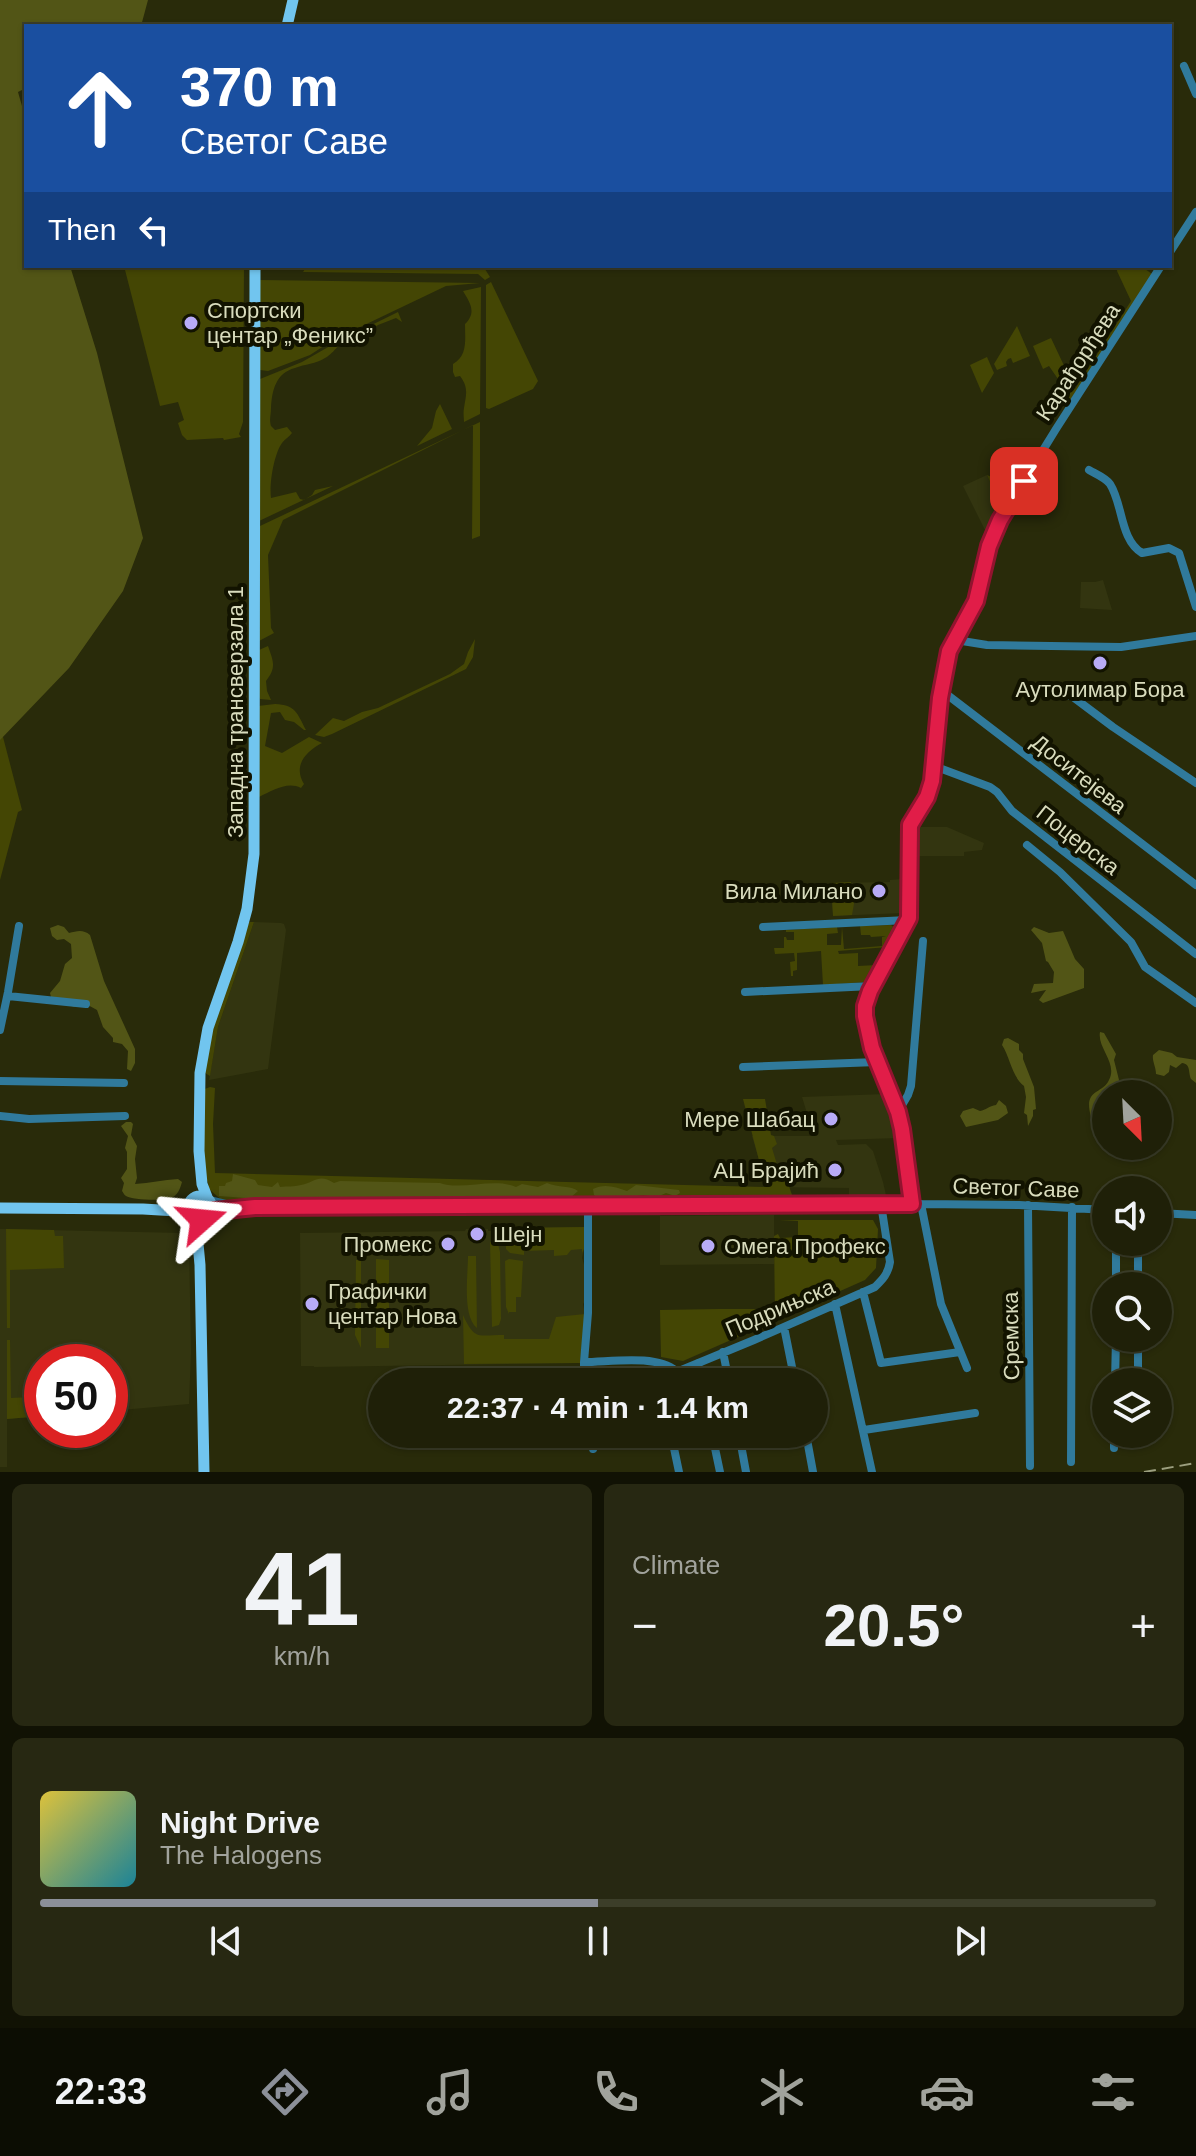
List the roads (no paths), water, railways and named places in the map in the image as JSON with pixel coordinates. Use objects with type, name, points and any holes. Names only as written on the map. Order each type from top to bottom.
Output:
[{"type":"main road","points":[[287,24],[293,0]]},
{"type":"main road","name":"Западна трансверзала 1","points":[[208,1198],[202,1184],[199,1151],[199,1086],[208,1028],[247,909],[254,854],[255,268]]},
{"type":"main road","name":"Западна трансверзала 1","points":[[191,1199],[196,1184],[199,1151]]},
{"type":"main road","points":[[143,1209],[175,1205],[198,1195],[208,1198],[212,1204],[203,1231],[200,1265]]},
{"type":"main road","points":[[191,1199],[187,1205],[197,1233],[200,1265],[204,1472]]},
{"type":"main road","points":[[0,1208],[143,1209],[177,1211],[199,1220],[209,1216]]},
{"type":"street","points":[[1184,66],[1196,94]]},
{"type":"street","points":[[1172,249],[1196,212]]},
{"type":"street","name":"Карађорђева","points":[[967,1368],[941,1304],[898,1112],[872,1048],[865,1006],[872,986],[908,920],[910,825],[927,797],[934,766],[941,690],[949,651],[976,601],[989,546],[1000,520],[1160,268]]},
{"type":"street","points":[[1089,470],[1110,483],[1135,549],[1142,553],[1169,548],[1179,553],[1196,607]]},
{"type":"street","points":[[956,640],[987,645],[1113,647],[1196,636]]},
{"type":"street","name":"Доситејева","points":[[941,690],[1196,885]]},
{"type":"street","points":[[1044,690],[1073,697],[1196,783]]},
{"type":"street","name":"Поцерска","points":[[934,766],[997,792],[1012,811],[1196,954]]},
{"type":"street","points":[[1027,845],[1060,872],[1131,942],[1145,967],[1196,1003]]},
{"type":"street","points":[[763,927],[908,920]]},
{"type":"street","points":[[0,1030],[19,926]]},
{"type":"street","points":[[898,1112],[911,1086],[923,941]]},
{"type":"street","points":[[745,992],[872,986]]},
{"type":"street","points":[[8,996],[86,1004]]},
{"type":"street","points":[[743,1067],[877,1062]]},
{"type":"street","points":[[0,1081],[124,1083]]},
{"type":"street","points":[[0,1116],[29,1119],[125,1116]]},
{"type":"street","points":[[208,1198],[224,1205],[255,1207]]},
{"type":"street","name":"Подрињска","points":[[684,1368],[875,1287],[884,1279],[890,1262],[881,1204]]},
{"type":"street","name":"Светог Саве","points":[[255,1207],[917,1204],[1092,1209]]},
{"type":"street","name":"Сремска","points":[[1028,1205],[1030,1466]]},
{"type":"street","points":[[584,1368],[588,1313],[588,1206]]},
{"type":"street","points":[[209,1216],[226,1209],[255,1207]]},
{"type":"street","points":[[1071,1462],[1072,1207]]},
{"type":"street","points":[[1172,1214],[1196,1215]]},
{"type":"street","points":[[863,1292],[881,1363],[960,1352]]},
{"type":"street","points":[[835,1304],[872,1472]]},
{"type":"street","points":[[784,1327],[792,1368]]},
{"type":"street","points":[[723,1352],[726,1368]]},
{"type":"street","points":[[584,1362],[651,1361],[671,1368]]},
{"type":"street","points":[[698,1363],[699,1368]]},
{"type":"street","points":[[864,1430],[975,1413]]},
{"type":"street","points":[[674,1448],[679,1472]]},
{"type":"street","points":[[715,1448],[720,1472]]},
{"type":"street","points":[[742,1448],[746,1472]]},
{"type":"street","points":[[809,1448],[813,1472]]},
{"type":"railway","points":[[1144,1472],[1196,1463]]},
{"type":"place","name":"Спортски центар „Феникс”","points":[[191,323]]},
{"type":"place","name":"Аутолимар Бора","points":[[1100,663]]},
{"type":"place","name":"Вила Милано","points":[[879,891]]},
{"type":"place","name":"Мере Шабац","points":[[831,1119]]},
{"type":"place","name":"АЦ Брајић","points":[[835,1170]]},
{"type":"place","name":"Шејн","points":[[477,1234]]},
{"type":"place","name":"Промекс","points":[[448,1244]]},
{"type":"place","name":"Омега Профекс","points":[[708,1246]]},
{"type":"place","name":"Графички центар Нова","points":[[312,1304]]}]
